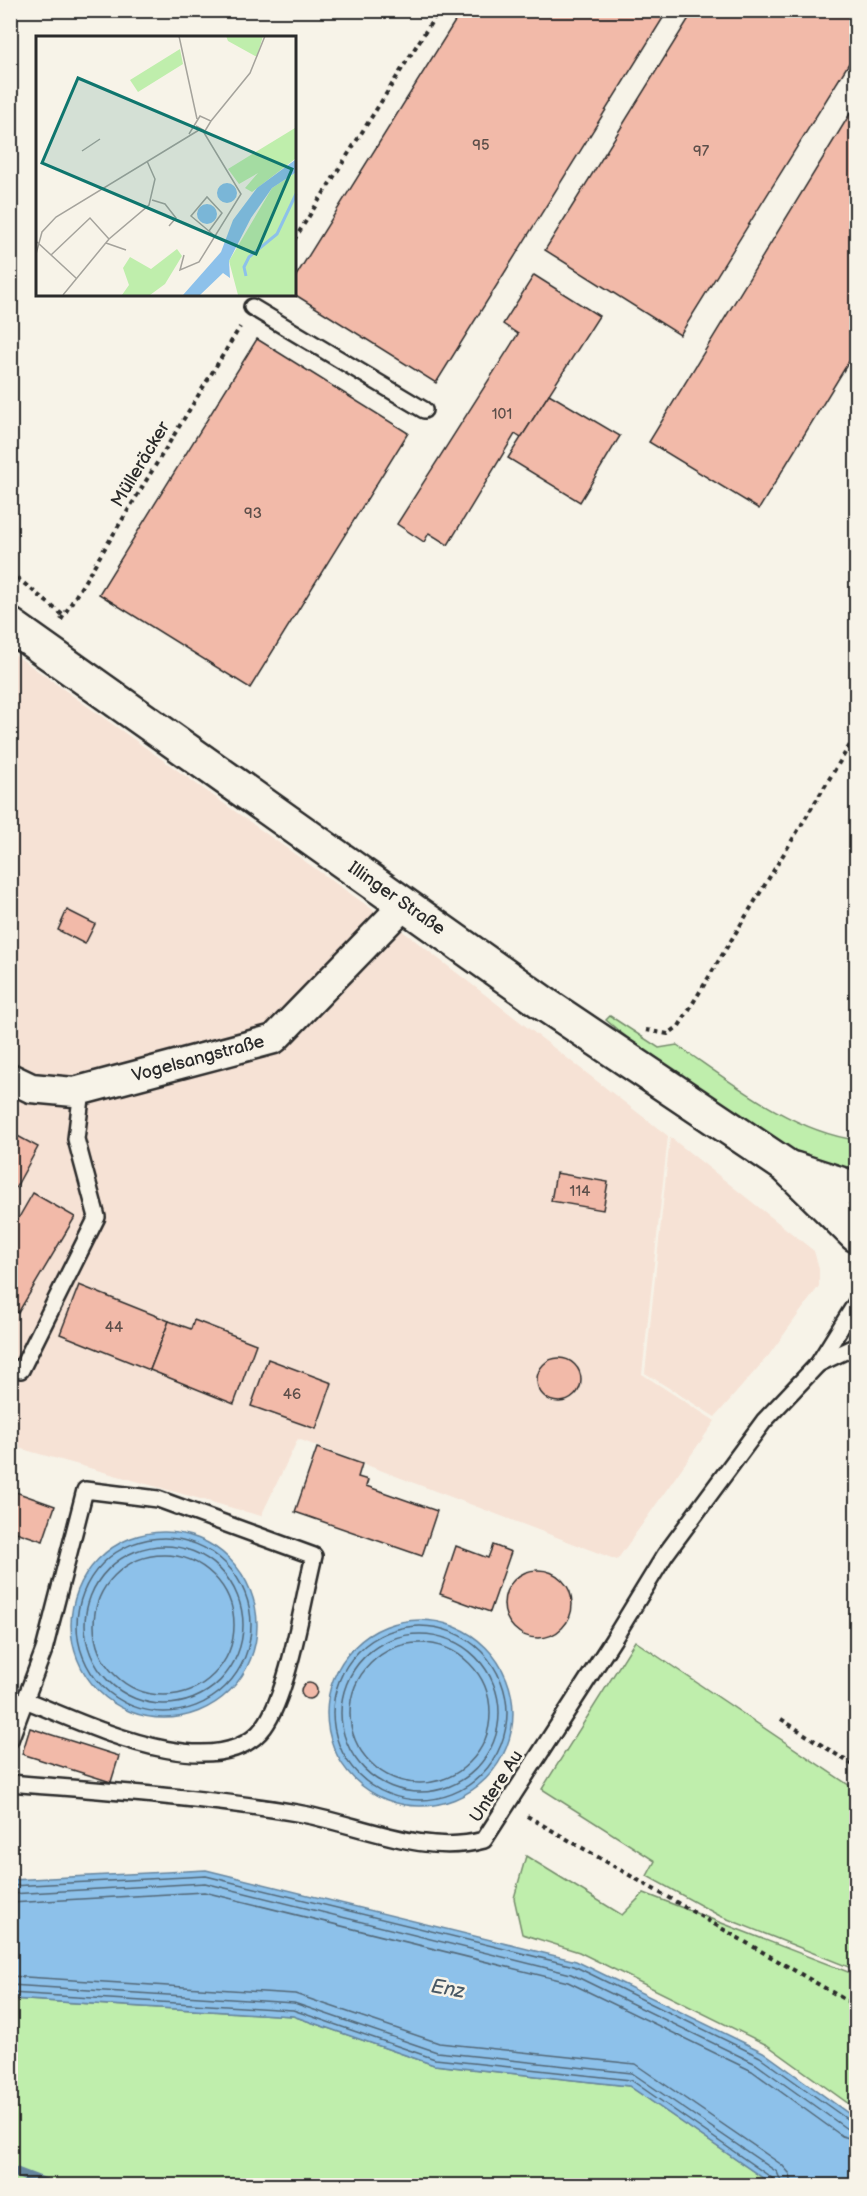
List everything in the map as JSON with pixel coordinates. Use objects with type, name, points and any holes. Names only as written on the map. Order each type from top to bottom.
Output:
[{"type":"street","name":"Illinger Straße","points":[[10,625],[546,1005],[786,1166],[856,1235]]},
{"type":"street","name":"Vogelsangstraße","points":[[10,1078],[31,1088],[74,1092],[274,1039],[405,904]]},
{"type":"street","name":"Illinger Straße","points":[[786,1166],[856,1189]]},
{"type":"lane","points":[[252,307],[424,410]]},
{"type":"lane","points":[[10,1366],[21,1370],[97,1217],[76,1139],[82,1090]]},
{"type":"lane","name":"Untere Au","points":[[10,1783],[183,1797],[298,1814],[430,1844],[464,1846],[484,1840],[664,1555],[764,1421],[818,1364],[856,1303]]},
{"type":"lane","name":"Untere Au","points":[[818,1364],[856,1346]]},
{"type":"lane","points":[[10,1740],[25,1700],[44,1650],[85,1490],[158,1499],[314,1556],[282,1688],[264,1727],[235,1750],[197,1755],[135,1742],[25,1700]]},
{"type":"path","points":[[296,237],[439,10]]},
{"type":"path","name":"Mülleräcker","points":[[44,649],[252,307]]},
{"type":"path","points":[[10,572],[64,616]]},
{"type":"path","points":[[638,1024],[647,1031],[668,1034],[679,1026],[856,735]]},
{"type":"path","points":[[780,1719],[856,1767]]},
{"type":"path","points":[[508,1805],[856,2006]]},
{"type":"shaded area","points":[[10,651],[400,929],[668,1136],[642,1374],[715,1421],[617,1560],[298,1439],[261,1516],[11,1446],[10,1120],[20,1103],[10,1098]]},
{"type":"shaded area","points":[[670,1137],[814,1251],[819,1269],[819,1286],[769,1355],[715,1417],[645,1373]]},
{"type":"green space","points":[[610,1016],[659,1048],[677,1045],[740,1089],[785,1116],[808,1127],[856,1140],[856,1176],[822,1165],[768,1134],[633,1042],[606,1020]]},
{"type":"green space","points":[[635,1641],[856,1790],[856,1970],[720,1916],[647,1876],[655,1861],[542,1789]]},
{"type":"green space","points":[[526,1856],[622,1915],[644,1893],[856,1975],[856,2109],[767,2045],[579,1952],[522,1934],[514,1898]]},
{"type":"green space","points":[[10,1999],[293,2016],[434,2065],[629,2086],[773,2185],[11,2185]]},
{"type":"water","points":[[164,1532],[200,1539],[230,1559],[250,1589],[257,1625],[250,1661],[230,1691],[200,1711],[164,1718],[128,1711],[98,1691],[78,1661],[71,1625],[78,1589],[98,1559],[128,1539]]},
{"type":"water","points":[[420,1620],[456,1627],[486,1647],[506,1677],[513,1713],[506,1749],[486,1779],[456,1799],[420,1806],[384,1799],[354,1779],[334,1749],[327,1713],[334,1677],[354,1647],[384,1627]]},
{"type":"water","name":"Enz","points":[[206,1870],[576,1961],[763,2052],[856,2119],[856,2185],[773,2185],[629,2086],[434,2065],[293,2016],[11,1999],[11,1880]]},
{"type":"building","points":[[462,10],[668,10],[436,383],[296,295],[296,276]]},
{"type":"building","points":[[694,10],[856,10],[856,52],[680,335],[545,250]]},
{"type":"building","points":[[856,104],[856,350],[759,509],[649,442]]},
{"type":"building","points":[[534,275],[599,316],[521,438],[515,434],[448,545],[429,533],[424,542],[397,524],[518,334],[503,324]]},
{"type":"building","points":[[257,339],[408,433],[250,688],[99,594]]},
{"type":"building","points":[[549,394],[620,436],[580,502],[508,458]]},
{"type":"building","points":[[67,910],[95,924],[85,944],[58,930]]},
{"type":"building","points":[[12,1133],[38,1147],[10,1198],[10,1136]]},
{"type":"building","points":[[556,1173],[608,1182],[603,1210],[551,1201]]},
{"type":"building","points":[[33,1193],[75,1217],[18,1313],[10,1309],[10,1233]]},
{"type":"building","points":[[79,1285],[169,1321],[150,1370],[60,1334]]},
{"type":"building","points":[[194,1320],[256,1344],[234,1404],[150,1370],[169,1321],[191,1329]]},
{"type":"building","points":[[559,1358],[567,1359],[575,1364],[580,1372],[580,1388],[575,1396],[567,1401],[559,1402],[551,1401],[543,1396],[538,1388],[537,1380],[538,1372],[543,1364],[551,1359]]},
{"type":"building","points":[[268,1359],[332,1383],[316,1429],[251,1406]]},
{"type":"building","points":[[317,1448],[362,1464],[358,1477],[368,1480],[366,1486],[437,1511],[422,1556],[295,1512]]},
{"type":"building","points":[[10,1490],[55,1506],[43,1541],[10,1530]]},
{"type":"building","points":[[493,1545],[511,1552],[490,1612],[440,1594],[456,1546],[488,1558]]},
{"type":"building","points":[[538,1570],[551,1573],[562,1580],[569,1591],[572,1604],[569,1617],[562,1628],[551,1635],[538,1638],[525,1635],[514,1628],[507,1617],[504,1604],[507,1591],[514,1580],[525,1573]]},
{"type":"building","points":[[309,1683],[317,1691],[309,1699],[301,1691]]},
{"type":"building","points":[[30,1728],[119,1756],[111,1782],[22,1754]]},
{"type":"waterway","points":[[10,2170],[52,2186]]}]
